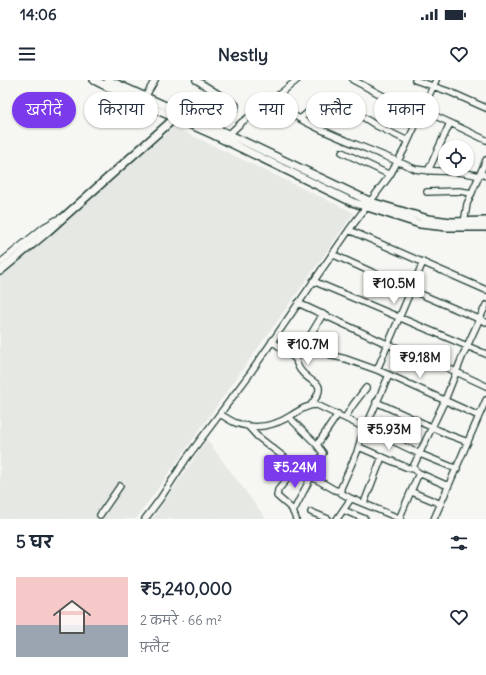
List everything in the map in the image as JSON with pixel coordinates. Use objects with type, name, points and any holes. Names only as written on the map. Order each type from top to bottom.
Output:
[{"type":"main road","points":[[94,80],[123,92]]},
{"type":"main road","points":[[108,80],[129,92]]},
{"type":"main road","points":[[0,271],[46,233],[166,127]]},
{"type":"main road","points":[[205,128],[352,202],[369,204],[420,224],[447,228],[486,221]]},
{"type":"main road","points":[[215,128],[225,137]]},
{"type":"main road","points":[[464,224],[486,227]]},
{"type":"street","points":[[148,92],[155,80]]},
{"type":"street","points":[[196,80],[215,92]]},
{"type":"street","points":[[282,92],[297,80]]},
{"type":"street","points":[[353,80],[375,92]]},
{"type":"street","points":[[415,80],[486,108]]},
{"type":"street","points":[[430,92],[436,80]]},
{"type":"street","points":[[408,140],[377,126],[355,112],[324,99],[300,120],[415,169],[482,175]]},
{"type":"street","points":[[439,118],[486,140]]},
{"type":"street","points":[[225,137],[245,120]]},
{"type":"street","points":[[428,171],[450,123]]},
{"type":"street","points":[[144,519],[272,341],[349,230],[390,175],[399,161],[414,128]]},
{"type":"street","points":[[342,152],[390,175]]},
{"type":"street","points":[[464,224],[467,204],[482,175],[486,160]]},
{"type":"street","points":[[427,192],[459,191],[472,193]]},
{"type":"street","points":[[0,263],[44,227],[65,215]]},
{"type":"street","points":[[349,230],[486,290]]},
{"type":"street","points":[[332,254],[486,322]]},
{"type":"street","points":[[377,370],[423,262]]},
{"type":"street","points":[[313,281],[468,345],[486,354]]},
{"type":"street","points":[[298,303],[387,344],[437,363],[486,386]]},
{"type":"street","points":[[414,470],[414,465],[445,400],[486,305]]},
{"type":"street","points":[[220,414],[236,423],[267,426],[283,422],[311,405],[320,387],[301,372],[297,365],[296,359],[323,314]]},
{"type":"street","points":[[272,341],[296,359]]},
{"type":"street","points":[[307,341],[333,356],[389,374],[479,416]]},
{"type":"street","points":[[340,491],[389,374]]},
{"type":"street","points":[[345,418],[352,405],[366,388]]},
{"type":"street","points":[[434,519],[486,400]]},
{"type":"street","points":[[376,402],[468,442]]},
{"type":"street","points":[[311,405],[321,407],[338,414],[365,429],[457,469]]},
{"type":"street","points":[[317,444],[338,414]]},
{"type":"street","points":[[289,417],[317,444],[323,455],[312,470],[312,475],[293,512]]},
{"type":"street","points":[[247,425],[257,436],[294,465],[294,471],[277,493],[277,496],[290,507],[296,519]]},
{"type":"street","points":[[359,447],[448,486]]},
{"type":"street","points":[[364,503],[382,457]]},
{"type":"street","points":[[312,475],[314,478],[335,490],[340,491],[350,498],[400,519],[419,473]]},
{"type":"street","points":[[100,515],[120,486]]},
{"type":"street","points":[[412,492],[441,504]]},
{"type":"street","points":[[337,519],[348,504],[350,498]]},
{"type":"street","points":[[343,510],[365,519]]},
{"type":"street","points":[[311,512],[328,519]]},
{"type":"shaded area","points":[[173,128],[176,128],[354,213],[136,519],[0,519],[0,274]]},
{"type":"shaded area","points":[[207,440],[266,519],[152,519]]}]
